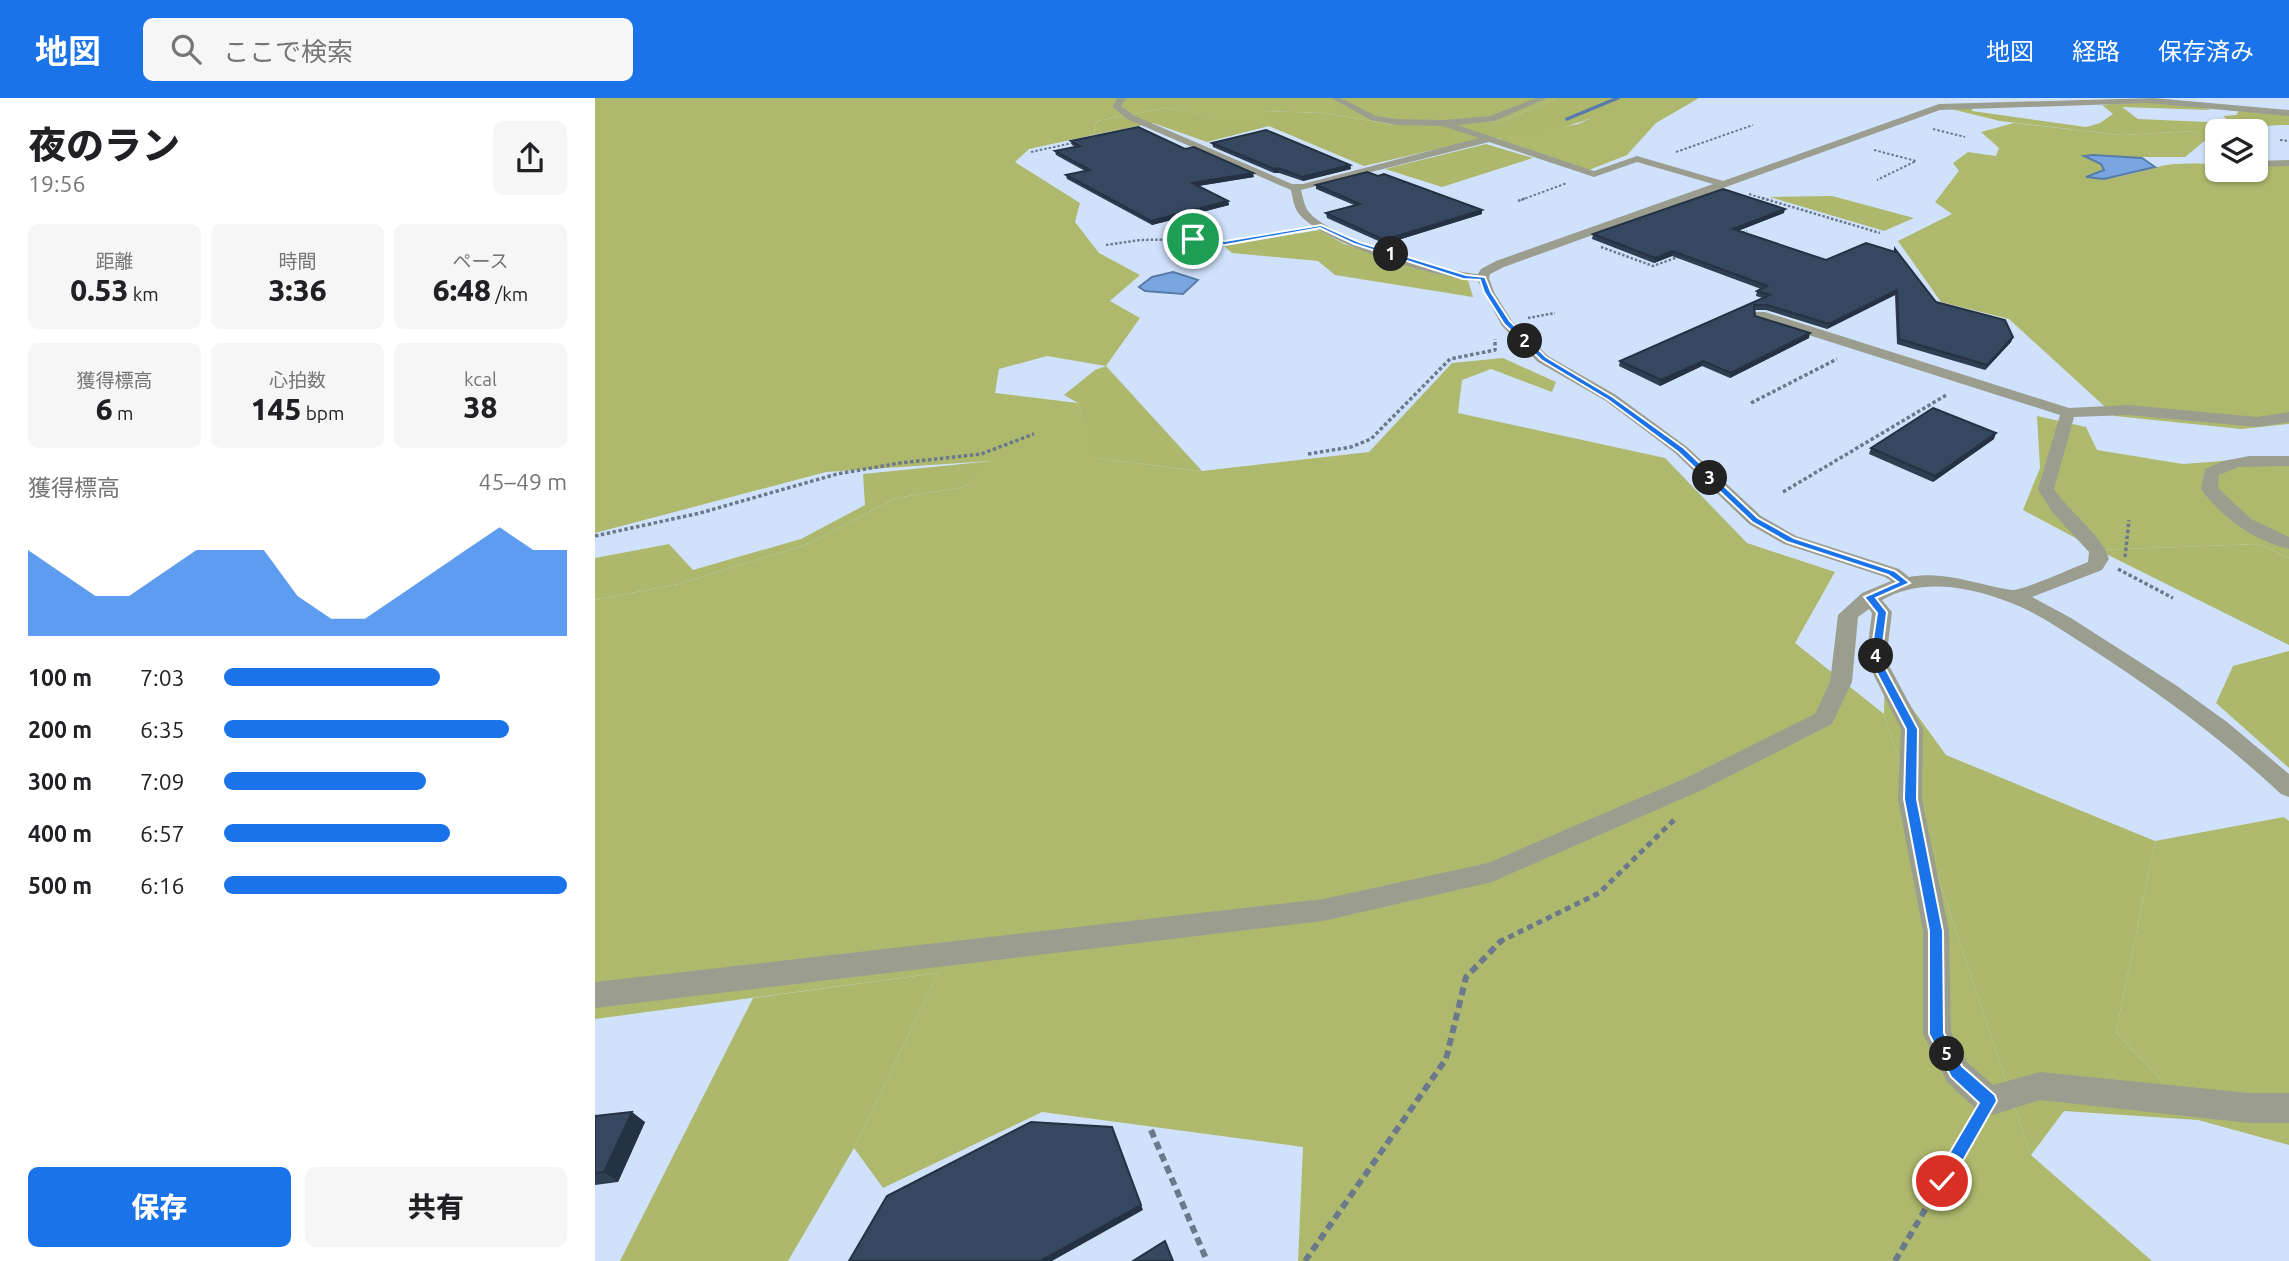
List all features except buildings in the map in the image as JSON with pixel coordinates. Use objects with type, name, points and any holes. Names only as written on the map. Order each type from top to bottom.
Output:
[{"type":"street","points":[[1122,98],[1117,107],[1130,117],[1295,187],[1488,139]]},
{"type":"street","points":[[1335,98],[1374,118],[1397,122],[1443,123],[1492,119],[1543,98]]},
{"type":"street","points":[[1905,583],[1892,573],[1790,540],[1755,520],[1681,450],[1611,398],[1543,359],[1507,323],[1499,311],[1483,278],[1485,272],[1500,264],[1924,111],[1950,106],[2148,100],[2289,113]]},
{"type":"street","points":[[1443,123],[1594,174],[1637,159],[1722,184]]},
{"type":"street","points":[[2268,164],[2289,163]]},
{"type":"street","points":[[1295,187],[1302,210],[1321,226],[1356,243],[1466,277],[1483,278]]},
{"type":"street","points":[[1760,315],[2068,413],[2128,410],[2257,422],[2289,417]]},
{"type":"street","points":[[2015,597],[2095,566],[2099,559],[2098,551],[2058,508],[2046,489],[2068,413]]},
{"type":"street","points":[[2289,461],[2224,464],[2211,473],[2209,489],[2228,512],[2256,530],[2289,544]]},
{"type":"street","points":[[595,995],[1323,910],[1492,872],[1694,783],[1824,719],[1840,682],[1848,615],[1869,597],[1905,583],[1940,582],[1977,586],[2015,597],[2050,614],[2154,679],[2258,758],[2289,788]]},
{"type":"street","points":[[1869,597],[1882,612],[1876,660],[1912,729],[1910,799],[1936,931],[1937,1034],[1957,1072],[1989,1101],[2040,1086],[2249,1108],[2289,1108]]},
{"type":"path","points":[[1649,163],[1753,125]]},
{"type":"path","points":[[2280,140],[2289,141]]},
{"type":"path","points":[[1031,152],[1084,141]]},
{"type":"path","points":[[1839,142],[1916,160],[1877,180]]},
{"type":"path","points":[[1518,201],[1594,174]]},
{"type":"path","points":[[1722,184],[1880,233]]},
{"type":"path","points":[[1107,245],[1140,240],[1193,239],[1225,243],[1321,226]]},
{"type":"path","points":[[1736,235],[1748,231]]},
{"type":"path","points":[[1574,237],[1653,266],[1688,253]]},
{"type":"path","points":[[1308,454],[1351,447],[1371,439],[1450,359],[1495,350],[1495,335],[1483,313],[1499,311]]},
{"type":"path","points":[[1751,403],[1847,353],[1873,349]]},
{"type":"path","points":[[1783,492],[1970,380]]},
{"type":"path","points":[[595,536],[700,513],[837,474],[900,463],[981,454],[1034,434]]},
{"type":"path","points":[[2123,572],[2129,520]]},
{"type":"path","points":[[2099,559],[2173,598]]},
{"type":"path","points":[[1305,1261],[1446,1059],[1466,977],[1499,942],[1599,893],[1692,803],[1694,783]]},
{"type":"path","points":[[1895,1261],[1989,1101]]},
{"type":"path","points":[[1151,1130],[1207,1261]]},
{"type":"green space","points":[[595,98],[1556,98],[1503,121],[1394,125],[1325,113],[1264,111],[1269,126],[1166,108],[1097,121],[1093,135],[1029,149],[1015,162],[1080,203],[1075,222],[1099,253],[1140,275],[1110,301],[1140,318],[1106,366],[1047,356],[999,369],[995,393],[1078,403],[1094,458],[1202,471],[1369,452],[1452,363],[1503,358],[1556,382],[1552,392],[1491,369],[1462,380],[1458,413],[1665,458],[1747,543],[1835,572],[1795,643],[1884,714],[2031,1155],[2152,1261],[1298,1261],[1303,1147],[1042,1112],[883,1188],[854,1148],[938,973],[595,1019],[595,600],[678,584],[805,545],[896,498],[964,487],[991,461],[826,472],[595,533]]},
{"type":"green space","points":[[1556,98],[1634,98],[1598,115],[1560,128],[1520,136],[1481,139],[1364,166],[1269,126],[1207,142],[1153,123],[1093,135],[1097,121],[1166,108],[1268,125],[1263,111],[1325,113],[1394,125],[1503,121]]},
{"type":"green space","points":[[1634,98],[1699,98],[1656,123],[1627,155],[1589,170],[1497,139],[1578,124]]},
{"type":"green space","points":[[2147,101],[2194,105],[2211,110],[2122,107],[2138,119],[2205,122],[2205,136],[2194,131],[2121,135],[2000,121],[1951,109],[1973,106],[1972,111],[2086,127],[2100,123],[2113,114],[2102,105]]},
{"type":"green space","points":[[2239,111],[2289,115],[2289,125],[2268,126],[2268,119],[2226,119],[2223,116],[2236,115]]},
{"type":"green space","points":[[2014,123],[2121,135],[2194,131],[2205,136],[2205,140],[2185,157],[2086,157],[2101,164],[2104,170],[2088,178],[2115,177],[2164,165],[2205,164],[2205,182],[2268,182],[2268,165],[2289,166],[2289,424],[2241,429],[2115,416],[2009,319],[1941,302],[1898,241],[1952,214],[1935,202],[1959,171],[1953,163],[1968,152],[1996,156],[1999,148],[1981,132]]},
{"type":"green space","points":[[1486,144],[1533,158],[1442,187],[1385,169]]},
{"type":"green space","points":[[1832,196],[1914,218],[1884,231],[1770,197]]},
{"type":"green space","points":[[1319,230],[1344,244],[1468,280],[1473,297],[1335,275],[1318,261],[1232,253],[1224,246]]},
{"type":"green space","points":[[1106,366],[1202,471],[1093,458],[1078,403],[1064,395],[1095,370]]},
{"type":"green space","points":[[2037,416],[2086,427],[2097,450],[2183,464],[2289,456],[2289,558],[2259,544],[2098,550],[2023,510],[2040,468]]},
{"type":"green space","points":[[992,461],[964,487],[896,498],[805,545],[678,584],[595,600],[595,558],[669,544],[693,570],[801,539],[865,505],[863,474]]},
{"type":"green space","points":[[2259,544],[2289,558],[2289,645],[2098,550]]},
{"type":"green space","points":[[2289,651],[2289,768],[2216,703],[2233,666]]},
{"type":"green space","points":[[1885,671],[1946,755],[2155,841],[2116,1032],[2198,1120],[2064,1111],[2031,1155],[1884,714]]},
{"type":"green space","points":[[2284,817],[2289,821],[2289,1145],[2198,1120],[2116,1032],[2155,841]]},
{"type":"green space","points":[[938,973],[854,1148],[788,1261],[620,1261],[753,998]]},
{"type":"water","points":[[2084,156],[2142,158],[2155,167],[2104,179],[2086,177],[2104,170],[2101,164]]},
{"type":"water","points":[[1173,272],[1198,280],[1183,294],[1145,291],[1139,287],[1152,277]]},
{"type":"waterway","points":[[1567,119],[1618,98]]},
{"type":"route","points":[[1193,239],[1225,243],[1321,226],[1356,243],[1466,277],[1483,278],[1488,292],[1507,323],[1543,359],[1611,398],[1681,450],[1755,520],[1790,540],[1892,573],[1905,583],[1869,597],[1882,612],[1876,660],[1912,729],[1910,799],[1936,931],[1937,1034],[1957,1072],[1989,1101],[1942,1181]]}]
